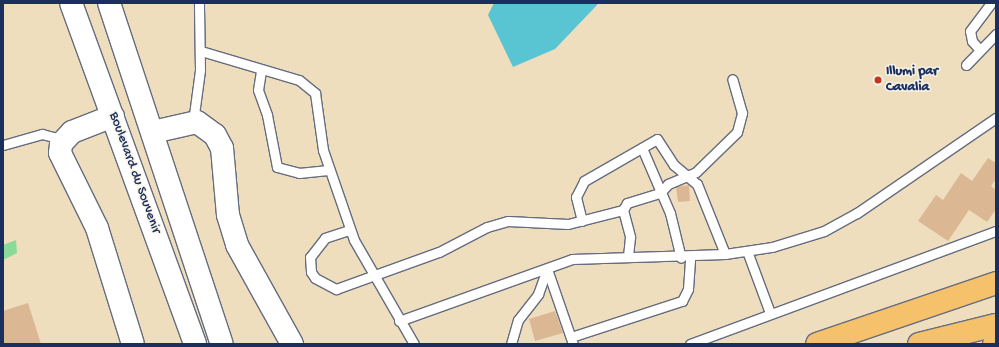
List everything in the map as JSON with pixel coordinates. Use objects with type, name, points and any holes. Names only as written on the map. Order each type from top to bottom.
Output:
[{"type":"highway","points":[[817,344],[996,283]]},
{"type":"highway","points":[[919,344],[996,324]]},
{"type":"street","name":"Boulevard du Souvenir","points":[[71,3],[195,344]]},
{"type":"street","name":"Boulevard du Souvenir","points":[[109,3],[222,344]]},
{"type":"street","points":[[113,116],[83,126],[64,140],[60,158],[97,228],[133,344]]},
{"type":"street","points":[[153,132],[193,122],[210,129],[219,141],[228,215],[237,245],[292,344]]},
{"type":"lane","points":[[193,122],[201,51],[199,3]]},
{"type":"lane","points":[[980,50],[972,41],[970,31],[991,3]]},
{"type":"lane","points":[[966,65],[996,34]]},
{"type":"lane","points":[[201,51],[261,71],[299,80],[315,93],[328,170],[349,230],[371,274],[414,344]]},
{"type":"lane","points":[[261,71],[258,90],[267,115],[277,167],[299,173],[328,170]]},
{"type":"lane","points":[[628,257],[630,236],[623,210],[627,203],[660,193],[668,184],[700,168],[740,126],[741,106],[732,79]]},
{"type":"lane","points":[[400,321],[579,258],[685,258],[747,251],[805,237],[842,222],[994,122]]},
{"type":"lane","points":[[3,145],[42,134],[64,140]]},
{"type":"lane","points":[[582,221],[576,197],[580,186],[657,139],[674,165],[688,175],[697,184],[725,254]]},
{"type":"lane","points":[[547,268],[572,340],[682,301],[688,289],[685,258],[677,231],[660,193],[655,172],[642,148]]},
{"type":"lane","points":[[349,230],[325,238],[315,248],[310,257],[311,272],[320,282],[336,289],[371,274],[439,252],[498,223],[551,225],[582,221],[623,210]]},
{"type":"lane","points":[[690,344],[770,313],[996,232]]},
{"type":"lane","points":[[747,251],[770,313]]},
{"type":"lane","points":[[511,344],[518,320],[538,294],[547,268]]},
{"type":"green space","points":[[16,240],[17,253],[3,260],[3,245]]},
{"type":"water","points":[[494,3],[599,3],[555,49],[513,67],[488,15]]},
{"type":"building","points":[[988,158],[996,163],[996,179],[991,186],[996,190],[996,209],[987,222],[969,210],[948,241],[918,221],[936,195],[943,200],[961,173],[972,181]]},
{"type":"building","points":[[689,185],[690,201],[678,202],[676,187]]},
{"type":"building","points":[[28,303],[41,344],[3,344],[3,311]]},
{"type":"building","points":[[555,311],[563,333],[535,341],[529,319]]},
{"type":"place","name":"Illumi par Cavalia","points":[[878,80]]}]
